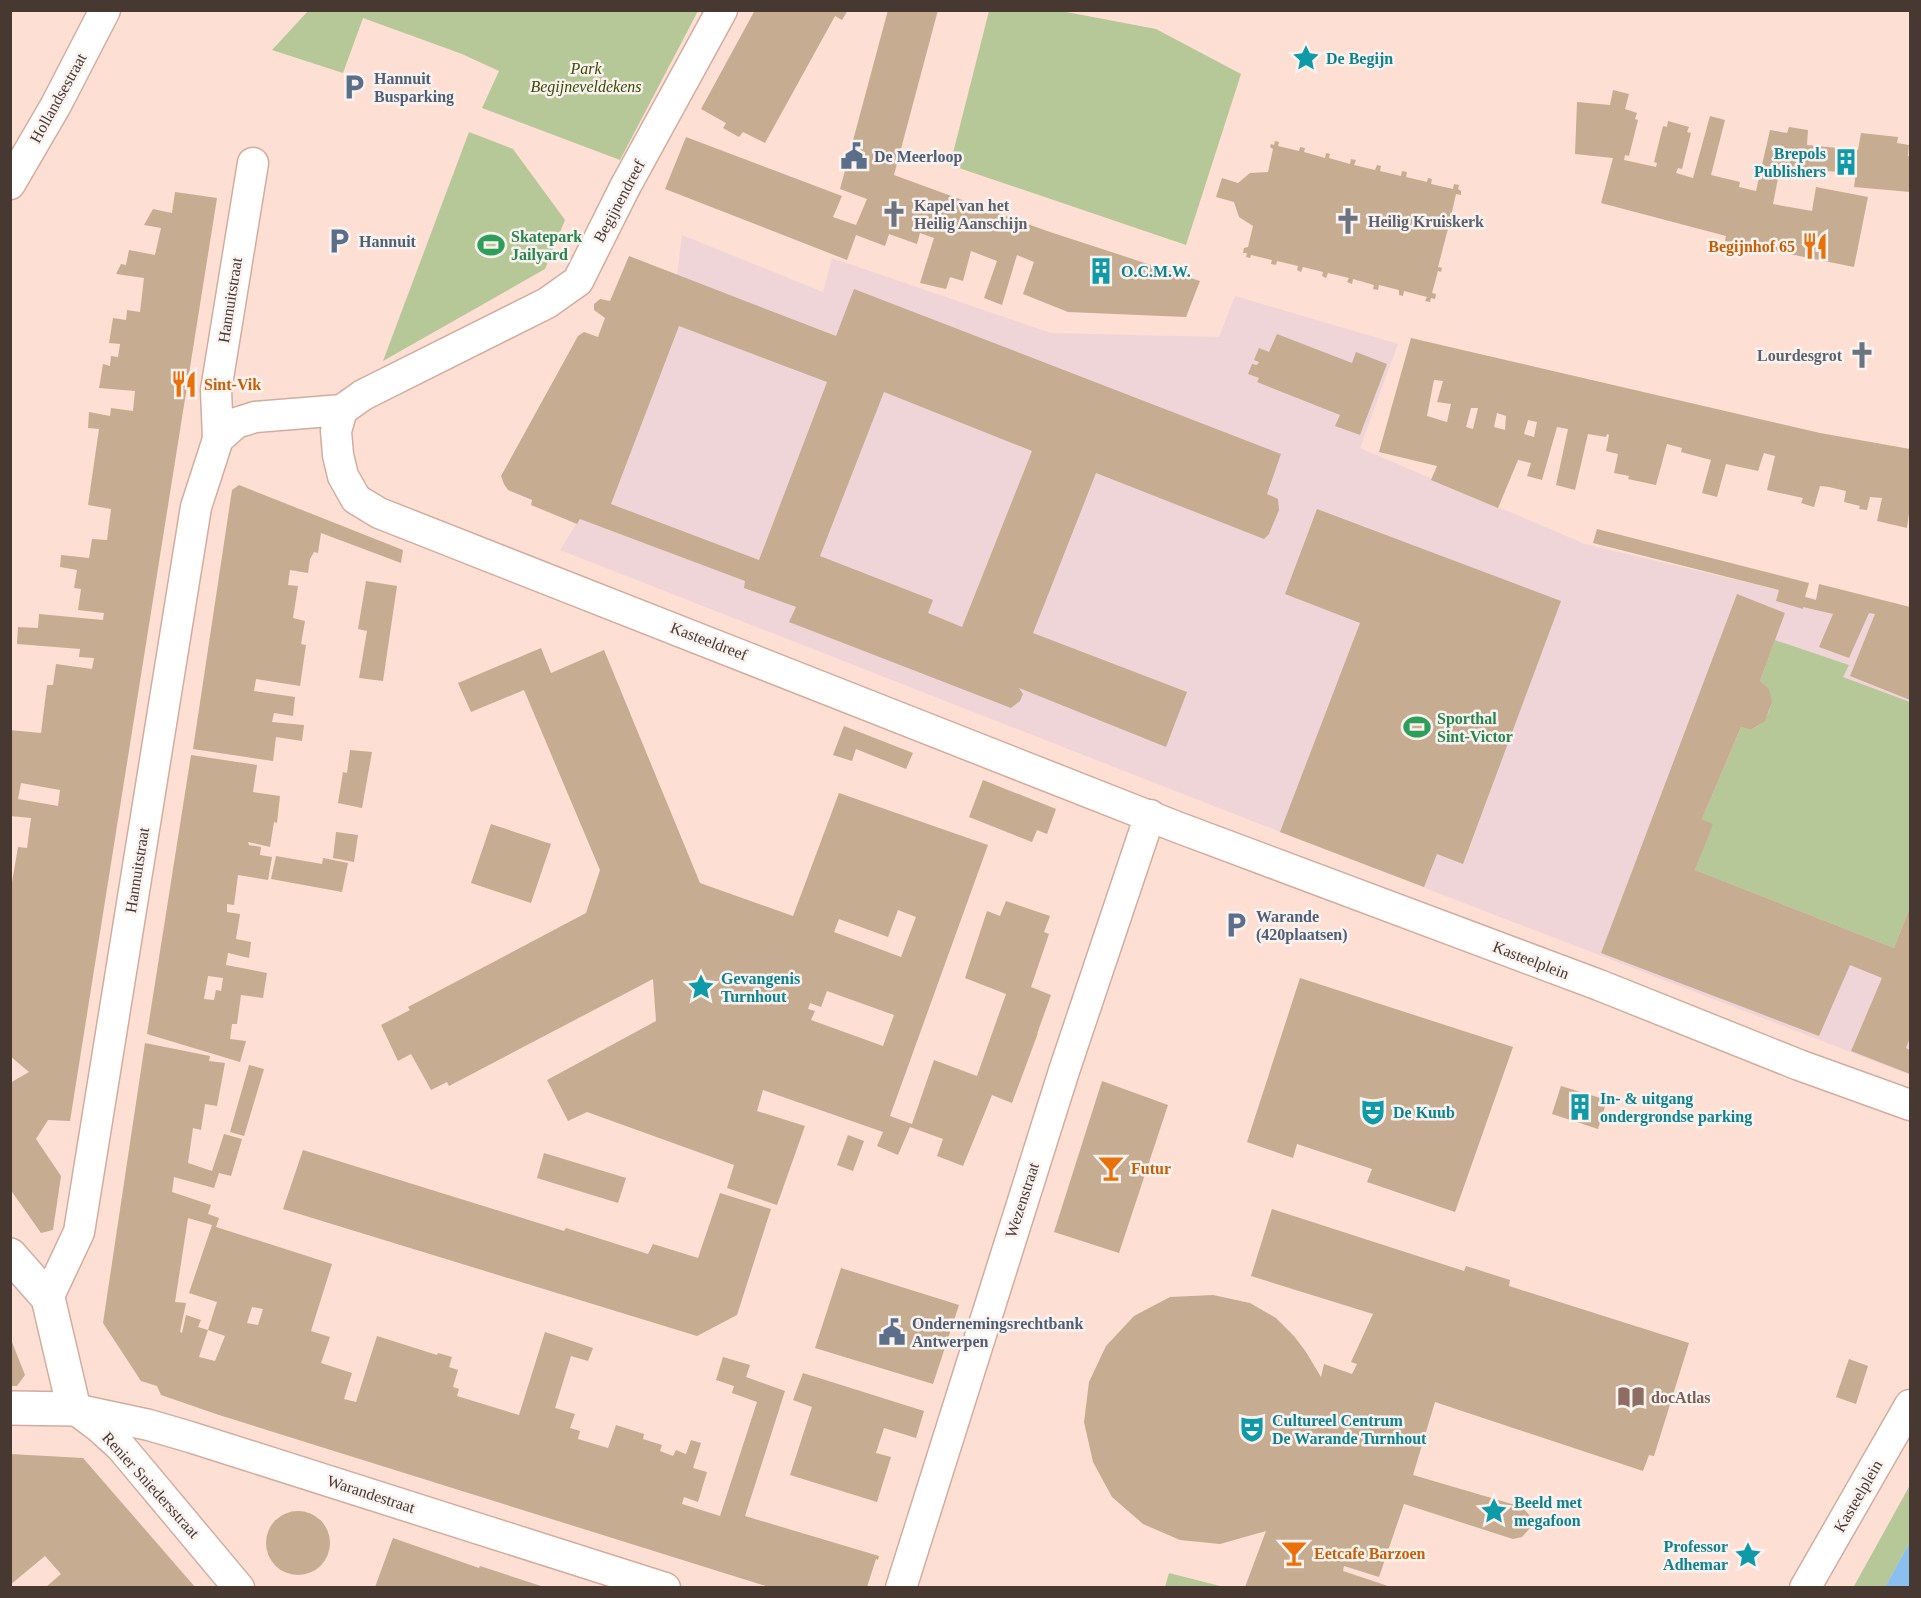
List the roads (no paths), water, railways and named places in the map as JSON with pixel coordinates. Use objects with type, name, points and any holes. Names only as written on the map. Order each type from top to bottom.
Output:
[{"type":"street","name":"Hollandsestraat","points":[[10,184],[56,105],[105,10]]},
{"type":"street","name":"Begijnendreef","points":[[342,410],[363,394],[547,303],[578,281],[625,187],[722,10]]},
{"type":"street","name":"Hannuitstraat","points":[[48,1298],[79,1232],[196,507],[218,439],[216,390],[253,163]]},
{"type":"street","points":[[218,439],[236,423],[255,417],[342,410]]},
{"type":"street","name":"Kasteeldreef","points":[[342,410],[336,431],[343,476],[356,499],[380,513],[1150,815]]},
{"type":"street","name":"Kasteelplein","points":[[1150,815],[1665,1011],[1799,1065],[1911,1105]]},
{"type":"street","name":"Wezenstraat","points":[[901,1587],[1064,1071],[1150,815]]},
{"type":"street","points":[[10,1255],[48,1298],[74,1409],[10,1407]]},
{"type":"street","name":"Kasteelplein","points":[[1805,1587],[1911,1405]]},
{"type":"street","name":"Renier Sniedersstraat","points":[[74,1409],[121,1447],[239,1587]]},
{"type":"street","name":"Warandestraat","points":[[74,1409],[130,1420],[190,1437],[665,1587]]},
{"type":"water","points":[[1910,1542],[1910,1587],[1885,1587]]},
{"type":"place","name":"De Begijn","points":[[1306,58]]},
{"type":"place","name":"Hannuit Busparking","points":[[354,87]]},
{"type":"place","name":"De Meerloop","points":[[854,156]]},
{"type":"place","name":"Brepols Publishers","points":[[1846,162]]},
{"type":"place","name":"Kapel van het Heilig Aanschijn","points":[[894,214]]},
{"type":"place","name":"Heilig Kruiskerk","points":[[1348,221]]},
{"type":"place","name":"Hannuit","points":[[339,241]]},
{"type":"place","name":"Skatepark Jailyard","points":[[491,245]]},
{"type":"place","name":"Begijnhof 65","points":[[1815,246]]},
{"type":"place","name":"O.C.M.W.","points":[[1101,271]]},
{"type":"place","name":"Lourdesgrot","points":[[1862,355]]},
{"type":"place","name":"Sint-Vik","points":[[184,384]]},
{"type":"place","name":"Sporthal Sint-Victor","points":[[1417,727]]},
{"type":"place","name":"Warande (420plaatsen)","points":[[1236,925]]},
{"type":"place","name":"Gevangenis Turnhout","points":[[701,987]]},
{"type":"place","name":"In- & uitgang ondergrondse parking","points":[[1580,1107]]},
{"type":"place","name":"De Kuub","points":[[1373,1112]]},
{"type":"place","name":"Futur","points":[[1111,1168]]},
{"type":"place","name":"Ondernemingsrechtbank Antwerpen","points":[[892,1332]]},
{"type":"place","name":"docAtlas","points":[[1631,1397]]},
{"type":"place","name":"Cultureel Centrum De Warande Turnhout","points":[[1252,1429]]},
{"type":"place","name":"Beeld met megafoon","points":[[1494,1511]]},
{"type":"place","name":"Eetcafe Barzoen","points":[[1294,1553]]},
{"type":"place","name":"Professor Adhemar","points":[[1748,1555]]},
{"type":"park label","name":"Park Begijneveldekens","points":[[586,77]]}]
